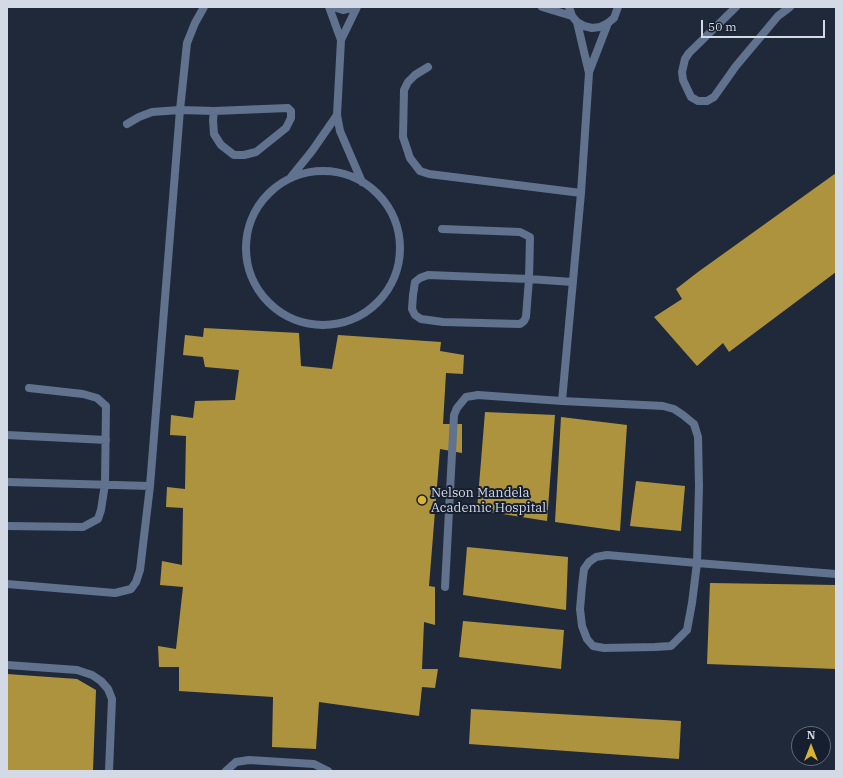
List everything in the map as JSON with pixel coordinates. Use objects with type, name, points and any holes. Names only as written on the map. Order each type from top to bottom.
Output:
[{"type":"lane","points":[[7,584],[115,593],[131,589],[136,582],[140,570],[150,486],[180,110],[187,43],[194,23],[204,7]]},
{"type":"lane","points":[[329,7],[341,40]]},
{"type":"lane","points":[[333,7],[343,10],[356,7]]},
{"type":"lane","points":[[356,7],[341,40],[337,115],[340,131],[362,182]]},
{"type":"lane","points":[[542,7],[575,19],[584,26],[592,28],[600,27],[608,23],[614,18],[618,7]]},
{"type":"lane","points":[[569,7],[575,19],[589,73]]},
{"type":"lane","points":[[736,7],[689,53],[685,59],[682,72],[683,80],[690,97],[698,101],[707,102],[714,97],[736,66],[778,16],[790,7]]},
{"type":"lane","points":[[562,401],[581,193],[589,73],[608,23]]},
{"type":"lane","points":[[428,67],[415,75],[408,82],[404,90],[403,137],[410,158],[420,171],[429,174],[581,193]]},
{"type":"lane","points":[[127,124],[138,116],[152,112],[180,110],[214,111],[288,108],[291,111],[291,118],[286,128],[256,152],[244,155],[234,155],[221,145],[214,134],[214,111]]},
{"type":"lane","points":[[290,178],[312,151],[337,115]]},
{"type":"lane","points":[[328,171],[346,174],[362,182],[377,193],[388,207],[396,223],[400,241],[400,259],[395,276],[387,292],[375,306],[360,316],[343,323],[325,325],[306,323],[287,317],[272,306],[259,292],[250,275],[245,256],[246,237],[251,218],[260,202],[274,188],[290,178],[309,172],[328,171]]},
{"type":"lane","points":[[442,229],[514,231],[525,233],[530,237],[531,242],[529,279],[526,317],[524,322],[520,324],[443,322],[421,319],[414,315],[412,309],[415,282],[428,275],[529,279],[573,282]]},
{"type":"lane","points":[[7,526],[83,527],[98,519],[101,510],[105,484],[106,406],[97,398],[83,394],[29,388]]},
{"type":"lane","points":[[444,587],[454,415],[457,408],[466,397],[478,395],[663,406],[674,409],[694,424],[698,437],[697,562],[687,630],[671,646],[604,648],[593,646],[587,639],[582,626],[580,609],[584,569],[588,562],[596,557],[607,555],[697,562],[836,574]]},
{"type":"lane","points":[[7,435],[106,440]]},
{"type":"lane","points":[[7,482],[150,486]]},
{"type":"lane","points":[[7,665],[77,670],[92,675],[102,681],[108,689],[112,700],[109,771]]},
{"type":"lane","points":[[226,771],[236,762],[249,760],[314,764],[328,771]]},
{"type":"building","points":[[836,173],[836,272],[729,352],[723,343],[697,366],[654,317],[682,299],[676,289]]},
{"type":"building","points":[[204,328],[299,333],[301,366],[332,369],[338,335],[441,342],[440,351],[464,355],[463,374],[446,373],[443,424],[462,424],[462,453],[440,449],[429,586],[435,587],[435,625],[424,622],[422,669],[438,669],[435,688],[422,687],[419,716],[319,702],[316,749],[272,747],[273,697],[179,691],[179,667],[159,667],[158,646],[176,649],[183,587],[160,585],[162,561],[182,565],[183,508],[166,507],[167,487],[185,489],[186,436],[170,435],[171,415],[193,418],[195,401],[235,400],[239,370],[205,367],[203,357],[183,355],[185,335],[203,337]]},
{"type":"building","points":[[485,412],[555,415],[547,521],[477,510]]},
{"type":"building","points":[[561,417],[627,425],[620,531],[555,522]]},
{"type":"building","points":[[636,481],[685,486],[681,531],[630,526]]},
{"type":"building","points":[[467,547],[568,557],[566,610],[463,595]]},
{"type":"building","points":[[710,583],[836,585],[836,669],[707,664]]},
{"type":"building","points":[[463,621],[564,630],[561,669],[459,657]]},
{"type":"building","points":[[7,674],[77,679],[96,690],[93,771],[7,771]]},
{"type":"building","points":[[471,709],[681,721],[679,759],[469,744]]},
{"type":"place","name":"Nelson Mandela Academic Hospital","points":[[422,500]]}]
